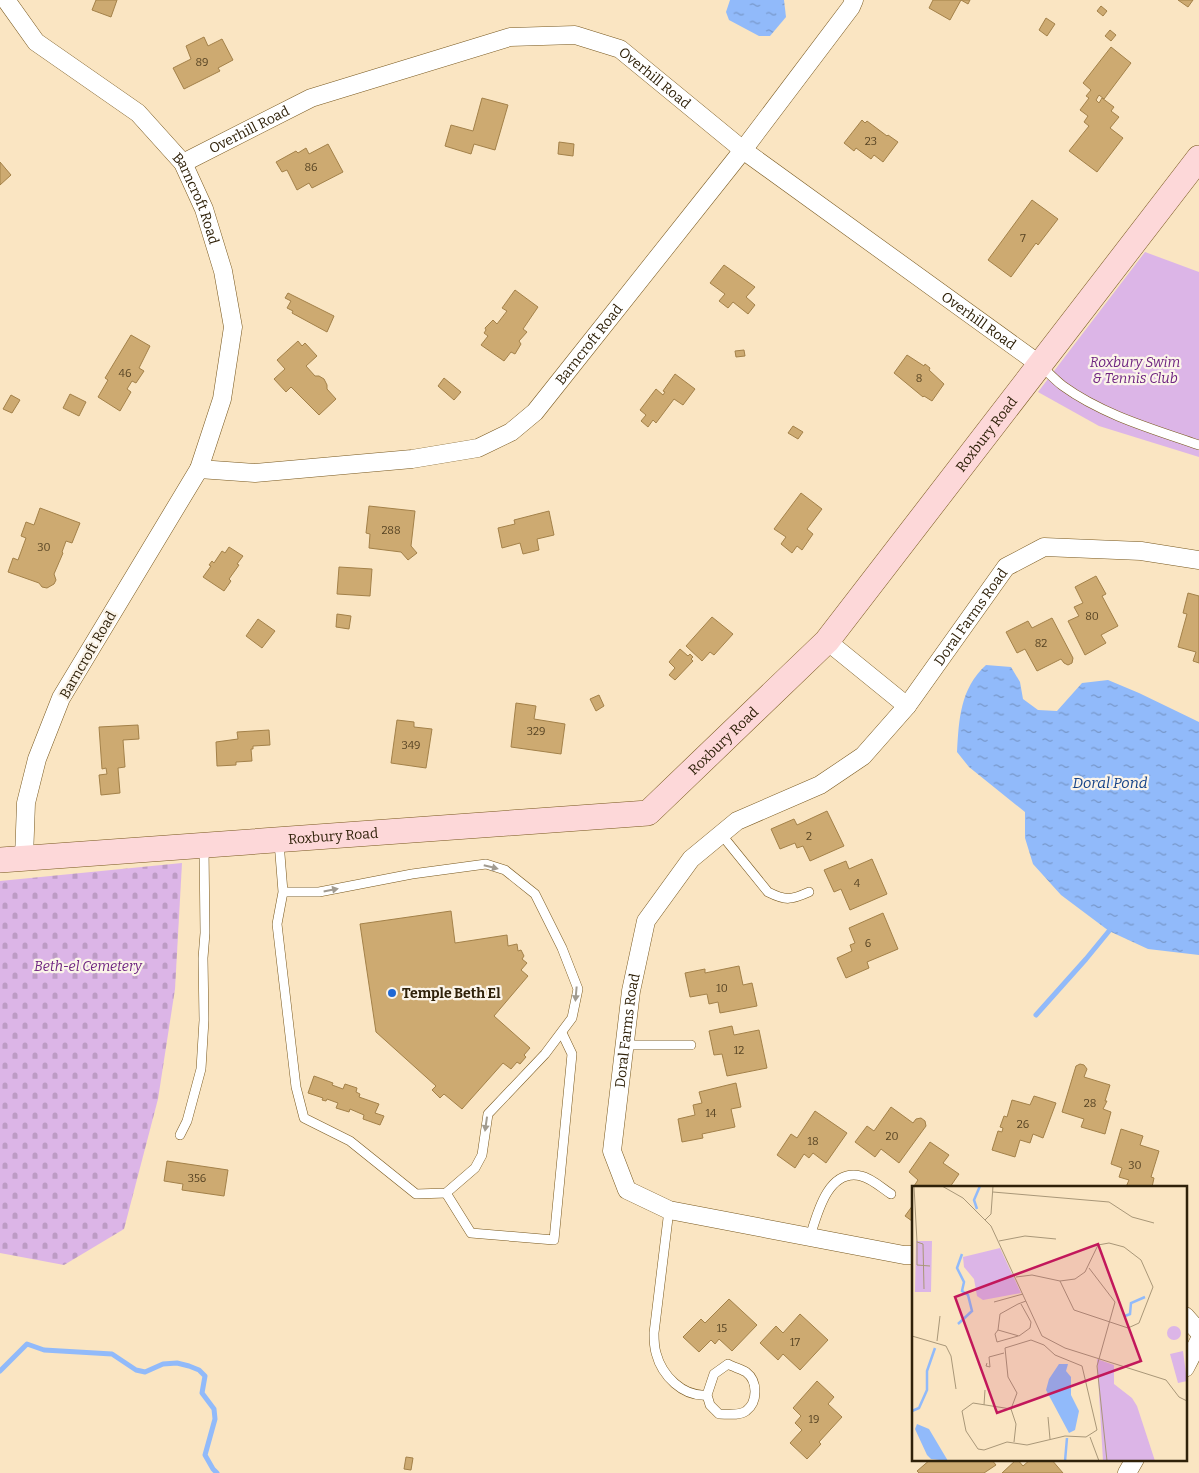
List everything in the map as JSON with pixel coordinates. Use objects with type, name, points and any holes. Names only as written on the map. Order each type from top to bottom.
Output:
[{"type":"street","name":"Barncroft Road","points":[[6,0],[36,42],[138,114],[183,163],[204,209],[223,271],[232,327],[222,399],[199,469],[62,698],[37,759],[12,859]]},
{"type":"street","name":"Barncroft Road","points":[[199,469],[256,473],[412,459],[478,448],[511,432],[535,412],[744,150],[851,7],[854,0]]},
{"type":"street","name":"Overhill Road","points":[[183,163],[311,98],[510,37],[575,34],[620,49],[744,150],[1039,364]]},
{"type":"street","name":"Roxbury Road","points":[[12,859],[648,813],[827,641],[1199,158]]},
{"type":"street","name":"Doral Farms Road","points":[[912,1255],[669,1210],[627,1190],[612,1151],[631,991],[646,921],[692,859],[737,821],[820,785],[863,756],[907,706],[1006,567],[1044,547],[1141,551],[1199,560]]},
{"type":"street","points":[[827,641],[907,706]]},
{"type":"street","points":[[1186,1317],[1199,1332]]},
{"type":"street","points":[[1186,1366],[1199,1341]]},
{"type":"street","points":[[1127,1473],[1134,1460]]},
{"type":"lane","points":[[1039,364],[1063,386],[1098,407],[1148,428],[1199,444]]},
{"type":"lane","points":[[721,834],[768,892],[777,897],[793,899],[809,892]]},
{"type":"lane","points":[[278,839],[283,892],[277,924],[296,1087],[304,1118],[350,1140],[416,1194],[446,1193],[475,1168],[482,1154],[488,1114],[545,1054],[572,1018],[578,989],[562,948],[535,894],[505,870],[486,864],[412,874],[319,892],[283,892]]},
{"type":"lane","points":[[180,1135],[187,1121],[201,1069],[204,1020],[202,958],[205,933],[204,845]]},
{"type":"lane","points":[[446,1193],[471,1233],[554,1240],[572,1054],[562,1033]]},
{"type":"lane","points":[[625,1045],[691,1046]]},
{"type":"lane","points":[[810,1237],[826,1193],[837,1181],[851,1175],[862,1176],[891,1194]]},
{"type":"lane","points":[[669,1210],[654,1332],[656,1353],[667,1376],[676,1385],[699,1396],[707,1395]]},
{"type":"lane","points":[[728,1364],[747,1373],[755,1386],[753,1403],[746,1411],[735,1414],[719,1414],[710,1405],[707,1395],[714,1374],[721,1367],[728,1364]]},
{"type":"green space","name":"Roxbury Swim & Tennis Club","points":[[1145,252],[1199,272],[1199,457],[1099,426],[1038,392]]},
{"type":"green space","name":"Beth-el Cemetery","points":[[182,863],[175,989],[158,1099],[124,1229],[64,1265],[0,1253],[0,881]]},
{"type":"water","points":[[730,0],[784,0],[786,17],[770,36],[759,36],[729,20],[726,12]]},
{"type":"water","name":"Doral Pond","points":[[986,665],[1011,667],[1020,682],[1023,699],[1038,710],[1057,711],[1082,683],[1108,680],[1199,722],[1199,955],[1148,949],[1109,931],[1061,895],[1033,864],[1025,838],[1025,812],[969,767],[957,752],[960,716],[966,694],[977,674]]},
{"type":"building","points":[[96,0],[117,0],[111,17],[92,10]]},
{"type":"building","points":[[933,0],[961,0],[950,20],[929,8]]},
{"type":"building","points":[[961,0],[970,0],[968,4]]},
{"type":"building","points":[[1178,0],[1193,0],[1188,7]]},
{"type":"building","points":[[1101,6],[1107,11],[1103,16],[1097,11]]},
{"type":"building","points":[[1046,18],[1055,24],[1047,36],[1039,30]]},
{"type":"building","points":[[1110,30],[1116,35],[1111,41],[1105,36]]},
{"type":"building","points":[[204,37],[208,46],[222,39],[233,60],[218,68],[220,71],[184,89],[173,68],[191,59],[186,46]]},
{"type":"building","points":[[1111,47],[1131,63],[1104,99],[1099,95],[1096,100],[1099,103],[1102,98],[1114,107],[1111,111],[1119,117],[1110,128],[1123,138],[1097,172],[1069,151],[1089,126],[1084,122],[1088,116],[1080,110],[1089,98],[1086,96],[1091,90],[1083,83]]},
{"type":"building","points":[[482,98],[508,105],[495,150],[474,144],[471,154],[445,146],[451,125],[473,131]]},
{"type":"building","points":[[862,120],[865,123],[867,121],[898,142],[883,162],[874,155],[871,159],[856,148],[854,151],[844,143]]},
{"type":"building","points":[[559,142],[574,144],[573,156],[558,154]]},
{"type":"building","points":[[328,144],[343,172],[312,188],[309,183],[297,190],[287,170],[282,172],[276,162],[296,151],[298,153],[306,148],[309,154]]},
{"type":"building","points":[[0,162],[11,175],[0,185]]},
{"type":"building","points":[[1032,200],[1058,219],[1038,245],[1036,243],[1011,277],[988,260]]},
{"type":"building","points":[[724,265],[755,287],[746,297],[755,305],[748,314],[733,302],[728,308],[719,301],[725,294],[710,283]]},
{"type":"building","points":[[515,290],[538,307],[523,329],[527,332],[519,341],[521,344],[515,354],[511,352],[504,361],[481,345],[488,336],[484,333],[485,328],[493,320],[497,324],[507,311],[502,308]]},
{"type":"building","points":[[288,293],[334,316],[327,332],[292,313],[293,311],[287,308],[291,301],[285,298]]},
{"type":"building","points":[[131,335],[150,346],[139,368],[144,371],[136,383],[132,381],[127,389],[131,392],[120,411],[98,397],[108,380],[105,378]]},
{"type":"building","points":[[298,341],[302,346],[305,343],[317,356],[306,366],[315,376],[324,379],[327,389],[336,399],[319,415],[291,387],[286,392],[274,379],[285,369],[277,360]]},
{"type":"building","points":[[744,350],[745,356],[736,357],[735,351]]},
{"type":"building","points":[[907,355],[924,366],[925,364],[944,384],[932,401],[923,397],[894,373]]},
{"type":"building","points":[[675,374],[695,389],[683,405],[674,399],[656,423],[653,420],[648,427],[641,421],[646,415],[640,410],[656,389],[663,395],[665,392],[663,391]]},
{"type":"building","points":[[444,378],[461,392],[454,400],[438,386]]},
{"type":"building","points":[[70,394],[86,402],[79,416],[63,408]]},
{"type":"building","points":[[11,395],[20,400],[12,413],[3,409]]},
{"type":"building","points":[[793,426],[803,432],[798,439],[788,433]]},
{"type":"building","points":[[801,493],[822,509],[807,529],[813,534],[802,550],[797,546],[792,553],[781,544],[786,537],[774,529]]},
{"type":"building","points":[[369,506],[415,511],[411,546],[417,553],[408,560],[401,552],[369,548],[370,534],[366,533]]},
{"type":"building","points":[[40,508],[80,523],[72,543],[66,541],[54,574],[56,580],[54,584],[47,588],[42,587],[39,583],[8,572],[13,558],[18,560],[26,538],[21,536],[26,522],[34,525]]},
{"type":"building","points":[[549,511],[554,535],[537,539],[539,550],[523,554],[520,543],[502,548],[498,528],[515,524],[514,520]]},
{"type":"building","points":[[229,547],[243,556],[224,591],[203,577],[211,566],[209,565],[212,561],[214,563],[222,551],[225,553]]},
{"type":"building","points":[[339,567],[372,569],[370,596],[337,594]]},
{"type":"building","points":[[1096,576],[1106,594],[1102,596],[1118,626],[1101,635],[1106,643],[1085,655],[1068,621],[1079,616],[1074,607],[1083,603],[1075,587]]},
{"type":"building","points":[[1188,593],[1199,596],[1199,663],[1193,661],[1196,652],[1178,647],[1187,614],[1183,613]]},
{"type":"building","points":[[337,614],[351,616],[349,629],[336,627]]},
{"type":"building","points":[[712,617],[733,634],[714,655],[710,652],[702,661],[686,646]]},
{"type":"building","points":[[1052,618],[1073,658],[1072,663],[1068,665],[1061,659],[1037,671],[1025,649],[1017,653],[1006,632],[1028,621],[1032,628]]},
{"type":"building","points":[[258,619],[275,631],[262,648],[246,636]]},
{"type":"building","points":[[680,649],[688,656],[690,654],[693,657],[691,659],[693,661],[675,680],[669,675],[675,668],[669,662]]},
{"type":"building","points":[[599,695],[604,706],[596,711],[590,699]]},
{"type":"building","points":[[516,703],[536,706],[534,719],[565,724],[561,754],[511,747]]},
{"type":"building","points":[[397,720],[414,722],[414,727],[432,729],[426,768],[391,763]]},
{"type":"building","points":[[138,725],[139,739],[123,740],[125,767],[118,768],[120,793],[101,795],[99,775],[107,774],[106,768],[102,769],[99,727]]},
{"type":"building","points":[[269,730],[270,745],[253,746],[253,749],[251,749],[252,761],[236,762],[236,765],[217,766],[216,742],[238,739],[237,732]]},
{"type":"building","points":[[827,811],[844,846],[810,861],[803,846],[797,848],[795,843],[780,849],[771,829],[794,819],[797,825]]},
{"type":"building","points":[[872,859],[887,894],[850,910],[841,889],[834,892],[824,870],[846,861],[849,869]]},
{"type":"building","points":[[451,911],[455,943],[507,935],[508,946],[517,944],[518,951],[521,950],[524,956],[522,959],[527,963],[521,970],[528,976],[494,1016],[530,1048],[524,1055],[526,1057],[520,1064],[517,1062],[511,1069],[503,1063],[462,1109],[444,1094],[440,1098],[432,1090],[436,1086],[376,1032],[360,924]]},
{"type":"building","points":[[883,913],[898,949],[867,962],[869,968],[846,978],[837,958],[852,951],[850,945],[855,943],[849,928]]},
{"type":"building","points":[[739,966],[743,985],[752,983],[757,1006],[720,1013],[718,1002],[709,1004],[707,994],[690,997],[685,973],[705,969],[705,973]]},
{"type":"building","points":[[732,1026],[734,1035],[759,1030],[767,1068],[727,1076],[722,1054],[714,1055],[709,1031]]},
{"type":"building","points":[[1084,1065],[1087,1069],[1084,1077],[1110,1085],[1105,1101],[1107,1101],[1103,1109],[1111,1112],[1105,1134],[1081,1127],[1084,1119],[1062,1112],[1076,1066]]},
{"type":"building","points":[[314,1076],[343,1089],[345,1084],[357,1088],[356,1092],[360,1094],[359,1097],[379,1104],[375,1113],[384,1116],[380,1125],[363,1119],[364,1115],[350,1109],[349,1112],[336,1108],[338,1103],[327,1099],[326,1101],[322,1100],[323,1098],[308,1093]]},
{"type":"building","points":[[736,1083],[741,1107],[731,1109],[735,1127],[702,1134],[703,1138],[682,1142],[678,1119],[695,1115],[693,1105],[702,1103],[699,1092]]},
{"type":"building","points":[[1034,1096],[1056,1103],[1043,1138],[1033,1134],[1030,1143],[1020,1140],[1015,1157],[992,1150],[998,1131],[1002,1132],[1003,1128],[1000,1127],[1004,1116],[1007,1117],[1012,1100],[1030,1105]]},
{"type":"building","points":[[891,1107],[913,1123],[916,1119],[921,1118],[925,1121],[926,1126],[899,1163],[881,1149],[875,1157],[855,1142],[867,1126],[874,1131]]},
{"type":"building","points":[[815,1111],[847,1133],[826,1163],[813,1153],[809,1158],[804,1154],[795,1168],[777,1155],[791,1134],[797,1138]]},
{"type":"building","points":[[1121,1129],[1143,1136],[1140,1145],[1159,1151],[1151,1177],[1154,1178],[1152,1186],[1126,1186],[1129,1180],[1119,1177],[1122,1168],[1111,1164]]},
{"type":"building","points":[[930,1142],[949,1155],[943,1163],[959,1174],[951,1186],[914,1186],[918,1180],[909,1172]]},
{"type":"building","points":[[167,1161],[228,1170],[224,1196],[182,1190],[183,1184],[164,1181]]},
{"type":"building","points":[[912,1206],[912,1221],[905,1216]]},
{"type":"building","points":[[729,1299],[757,1325],[732,1351],[719,1339],[715,1344],[711,1340],[699,1352],[683,1337],[701,1319],[705,1323]]},
{"type":"building","points":[[800,1314],[828,1340],[800,1370],[783,1354],[778,1360],[760,1343],[776,1326],[783,1333]]},
{"type":"building","points":[[817,1381],[834,1397],[828,1404],[842,1417],[819,1442],[821,1444],[807,1459],[790,1443],[802,1430],[795,1423],[801,1416],[793,1408]]},
{"type":"building","points":[[406,1457],[413,1458],[411,1470],[404,1469]]},
{"type":"building","points":[[930,1460],[992,1460],[996,1465],[984,1473],[919,1473],[917,1471]]},
{"type":"building","points":[[1016,1460],[1023,1466],[1030,1460],[1052,1460],[1063,1473],[1002,1473]]},
{"type":"waterway","points":[[1036,1015],[1109,931]]},
{"type":"waterway","points":[[0,1371],[27,1344],[44,1350],[112,1354],[136,1370],[145,1372],[163,1364],[177,1363],[199,1370],[205,1376],[202,1393],[214,1409],[215,1419],[205,1455],[217,1473]]},
{"type":"place","name":"Temple Beth El","points":[[392,993]]}]
